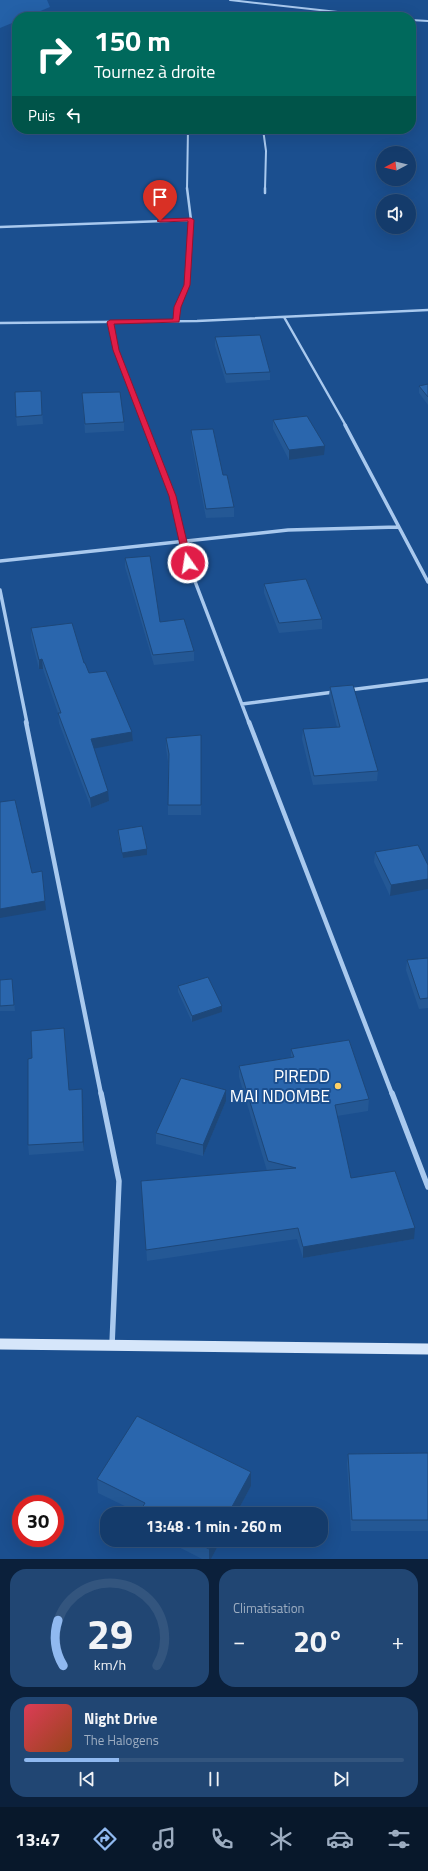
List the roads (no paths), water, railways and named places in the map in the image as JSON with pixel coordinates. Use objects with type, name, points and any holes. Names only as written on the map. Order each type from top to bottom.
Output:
[{"type":"street","points":[[230,0],[338,12]]},
{"type":"street","points":[[416,20],[428,21]]},
{"type":"street","points":[[176,321],[178,307],[187,285],[191,220],[187,195],[188,134]]},
{"type":"street","points":[[264,134],[266,150],[265,193]]},
{"type":"street","points":[[0,227],[191,220]]},
{"type":"street","points":[[0,323],[176,321],[428,310]]},
{"type":"street","points":[[284,317],[354,440],[422,574],[428,582]]},
{"type":"street","points":[[110,322],[116,350],[172,496],[188,563],[428,1187]]},
{"type":"street","points":[[0,561],[288,530],[398,527]]},
{"type":"street","points":[[0,590],[119,1181],[112,1345]]},
{"type":"street","points":[[242,704],[428,680]]},
{"type":"street","points":[[0,1344],[428,1349]]},
{"type":"place","name":"PIREDD MAI NDOMBE","points":[[338,1086]]}]
